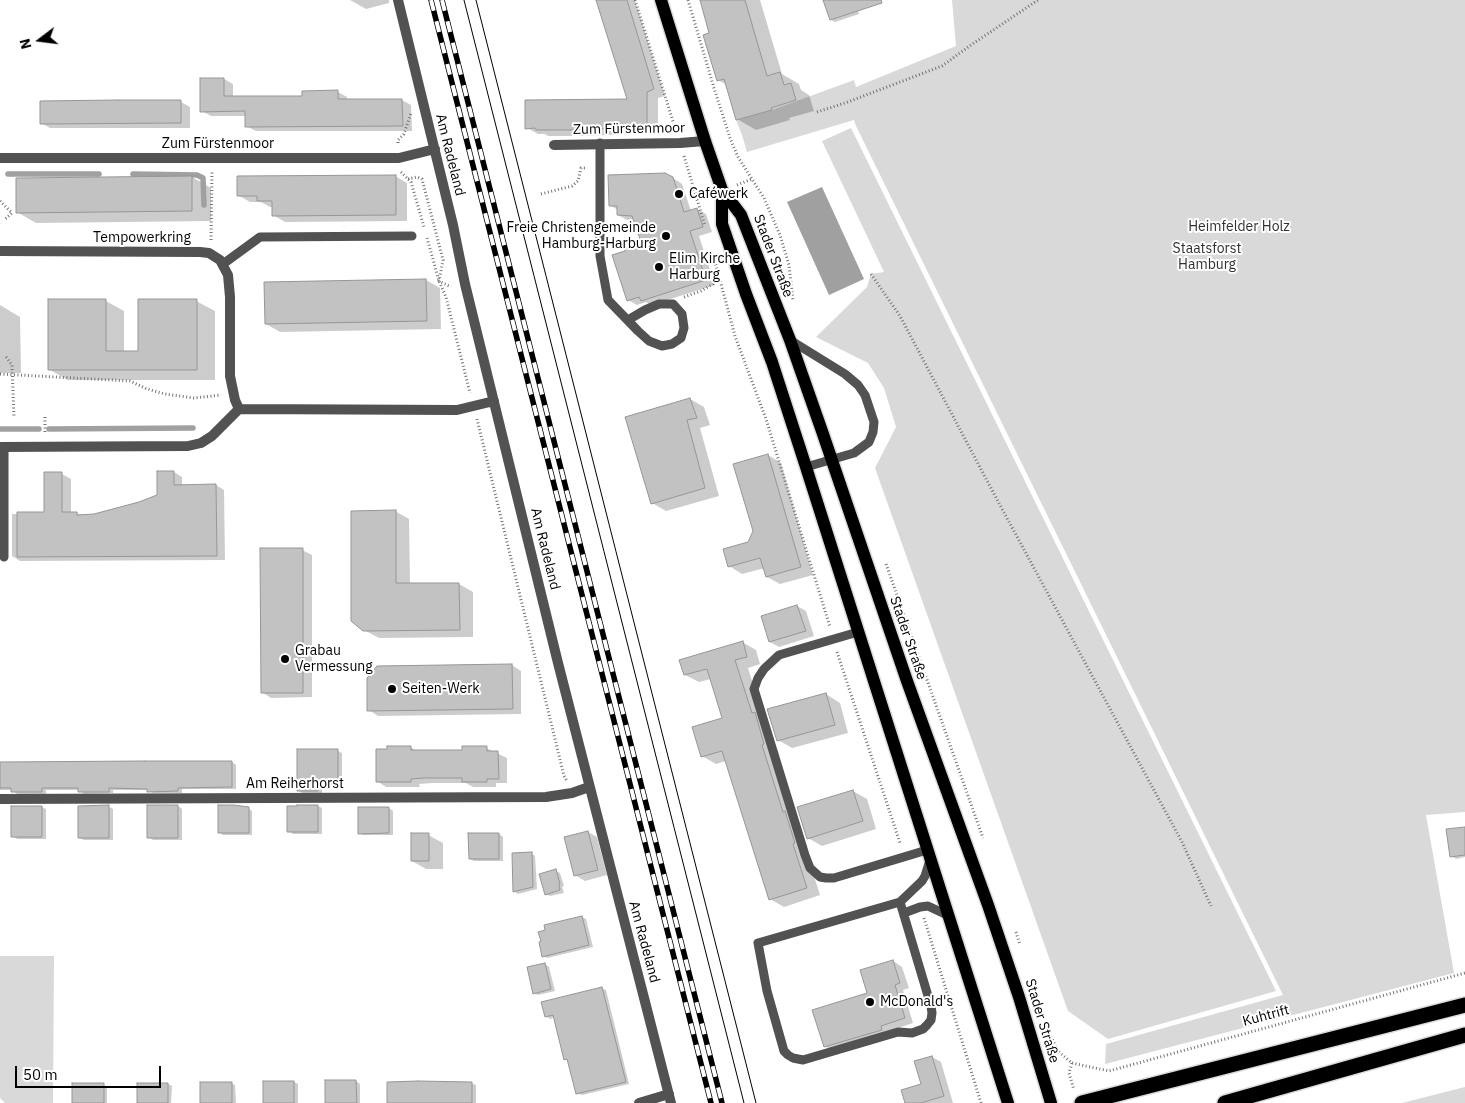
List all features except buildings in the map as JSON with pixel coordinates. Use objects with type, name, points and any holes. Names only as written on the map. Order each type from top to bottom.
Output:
[{"type":"highway","points":[[1079,1099],[1465,1005]]},
{"type":"highway","points":[[1225,1103],[1465,1035]]},
{"type":"main road","name":"Stader Straße","points":[[661,0],[722,190],[741,215],[790,340],[907,681],[988,905],[1019,996],[1051,1103]]},
{"type":"main road","name":"Stader Straße","points":[[722,190],[722,224],[772,362],[1008,1103]]},
{"type":"street","name":"Am Radeland","points":[[398,0],[494,402],[589,787],[670,1099]]},
{"type":"street","name":"Zum Fürstenmoor","points":[[554,144],[680,143],[705,141]]},
{"type":"street","name":"Zum Fürstenmoor","points":[[0,158],[399,158],[435,149]]},
{"type":"street","name":"Tempowerkring","points":[[0,251],[191,251],[209,254],[220,260],[223,264]]},
{"type":"street","points":[[223,264],[228,275],[230,297],[230,376],[239,409]]},
{"type":"street","points":[[2,447],[194,445],[212,436],[239,409],[456,410],[494,402]]},
{"type":"street","name":"Am Reiherhorst","points":[[0,800],[536,797],[572,793],[589,787]]},
{"type":"street","points":[[639,1103],[670,1099]]},
{"type":"lane","points":[[600,143],[600,256],[608,300],[628,320],[649,341],[662,346],[672,344],[681,338],[684,328],[682,314],[673,304],[659,304],[628,320]]},
{"type":"lane","points":[[223,264],[260,237],[412,236]]},
{"type":"lane","points":[[790,340],[845,374],[858,385],[865,395],[874,422],[873,432],[868,442],[854,454],[806,467]]},
{"type":"lane","points":[[2,447],[4,557]]},
{"type":"lane","points":[[858,632],[779,656],[764,669],[754,689],[810,868],[820,876],[834,878],[905,857],[929,855],[926,876],[900,902],[758,943],[767,991],[784,1051],[788,1055],[803,1060],[898,1032],[912,1033],[923,1029],[931,1020],[931,1006],[900,902]]},
{"type":"lane","points":[[904,913],[928,906],[947,915]]},
{"type":"path","points":[[635,0],[707,232]]},
{"type":"path","points":[[688,0],[730,138],[738,157],[764,198],[780,235],[790,265],[793,301],[796,309]]},
{"type":"path","points":[[817,112],[846,103],[942,66],[1038,0]]},
{"type":"path","points":[[412,110],[404,134],[398,140],[400,172],[411,182],[433,263],[446,297],[564,776],[572,793]]},
{"type":"path","points":[[209,254],[212,235],[212,158]]},
{"type":"path","points":[[541,194],[572,186],[578,181],[581,168],[599,167]]},
{"type":"path","points":[[408,179],[417,176],[422,179],[443,260]]},
{"type":"path","points":[[0,200],[12,213],[4,220]]},
{"type":"path","points":[[712,249],[735,336],[766,419],[833,639],[905,857]]},
{"type":"path","points":[[677,308],[684,297],[713,284],[718,270]]},
{"type":"path","points":[[871,274],[900,316],[1182,842],[1211,906]]},
{"type":"path","points":[[6,357],[12,365],[14,418]]},
{"type":"path","points":[[0,374],[130,381],[147,389],[165,394],[194,398],[224,395]]},
{"type":"path","points":[[884,558],[986,846]]},
{"type":"path","points":[[920,907],[981,1103]]},
{"type":"path","points":[[1015,929],[1021,948]]},
{"type":"path","name":"Kuhtrift","points":[[1072,1063],[1109,1071],[1465,973]]},
{"type":"path","points":[[1045,1024],[1058,1051],[1072,1063],[1070,1073],[1079,1099]]},
{"type":"green space","name":"Staatsforst Hamburg","points":[[952,0],[1465,0],[1465,812],[1426,815],[1454,973],[1105,1064],[1106,1044],[1283,995],[854,120],[747,152],[736,120],[772,110],[854,80],[856,87],[956,46]]},
{"type":"green space","points":[[851,128],[1276,991],[1108,1039],[1068,1011],[875,468],[896,427],[884,388],[868,363],[816,337],[867,287],[871,274],[884,272],[822,141]]},
{"type":"green space","points":[[0,956],[54,956],[53,1103],[5,1103],[0,1098]]},
{"type":"green space","points":[[1465,1087],[1465,1103],[1402,1103]]},
{"type":"shaded area","points":[[822,187],[864,279],[829,295],[787,202]]},
{"type":"waterway","points":[[8,174],[99,174]]},
{"type":"waterway","points":[[133,174],[197,175],[203,178],[204,205]]},
{"type":"waterway","points":[[49,429],[193,428]]},
{"type":"waterway","points":[[0,429],[39,429]]},
{"type":"tram line","points":[[464,0],[744,1103]]},
{"type":"tram line","points":[[476,0],[756,1103]]},
{"type":"railway","points":[[431,0],[711,1103]]},
{"type":"railway","points":[[442,0],[722,1103]]},
{"type":"place","name":"Caféwerk","points":[[679,194]]},
{"type":"place","name":"Freie Christengemeinde Hamburg-Harburg","points":[[666,236]]},
{"type":"place","name":"Elim Kirche Harburg","points":[[659,267]]},
{"type":"place","name":"Grabau Vermessung","points":[[285,659]]},
{"type":"place","name":"Seiten-Werk","points":[[392,689]]},
{"type":"place","name":"McDonald's","points":[[870,1002]]},
{"type":"park label","name":"Heimfelder Holz","points":[[1239,227]]}]
